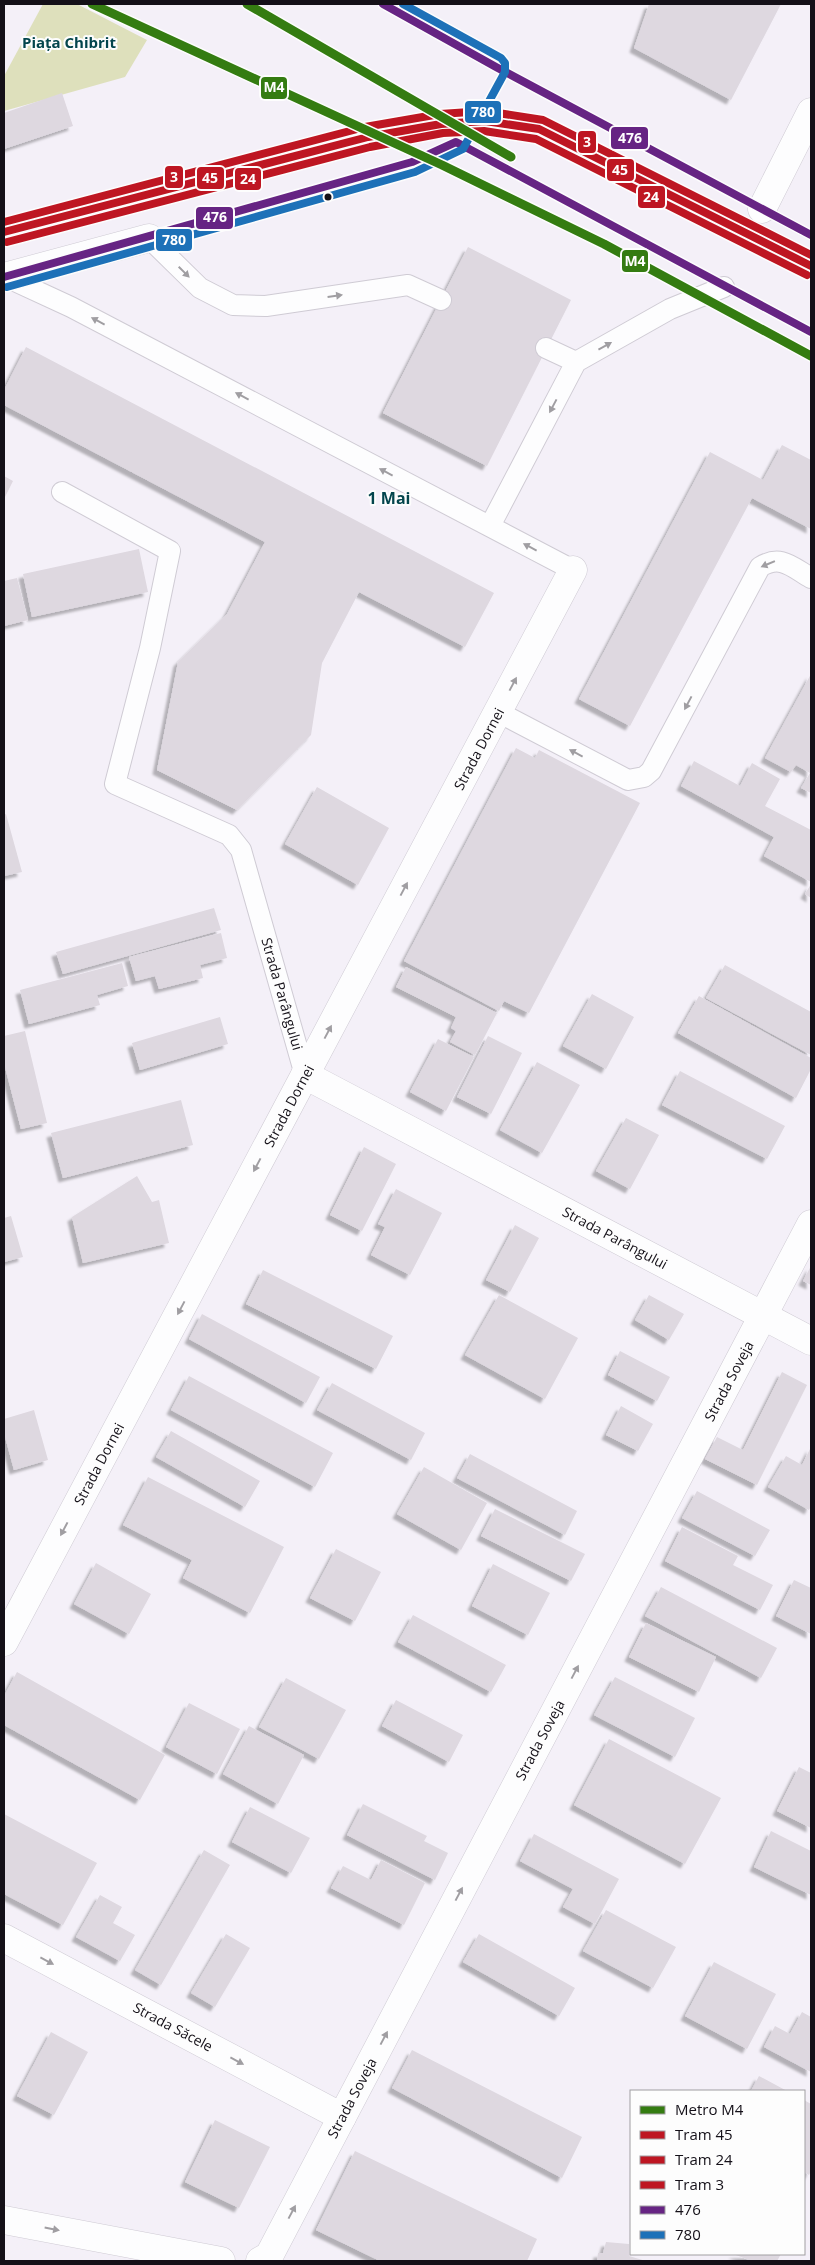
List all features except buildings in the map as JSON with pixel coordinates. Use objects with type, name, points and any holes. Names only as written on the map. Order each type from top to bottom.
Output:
[{"type":"street","points":[[762,209],[811,112]]},
{"type":"street","points":[[5,277],[150,238]]},
{"type":"street","name":"Strada Dornei","points":[[4,1642],[573,570]]},
{"type":"street","name":"Strada Parângului","points":[[305,1076],[811,1341]]},
{"type":"street","name":"Strada Soveja","points":[[270,2259],[342,2117],[811,1224]]},
{"type":"street","name":"Strada Săcele","points":[[4,1938],[342,2117]]},
{"type":"street","points":[[4,2220],[220,2261]]},
{"type":"lane","points":[[150,238],[200,288],[233,305],[266,306],[408,285],[441,300]]},
{"type":"lane","points":[[5,277],[71,307],[573,570]]},
{"type":"lane","points":[[490,526],[576,362],[670,310],[724,287]]},
{"type":"lane","points":[[546,348],[576,362]]},
{"type":"lane","name":"Strada Parângului","points":[[62,492],[170,551],[150,648],[115,784],[228,835],[236,842],[241,850],[305,1076]]},
{"type":"lane","points":[[498,712],[628,780],[644,777],[651,771],[760,567],[769,561],[778,560],[811,578]]},
{"type":"green space","points":[[43,4],[77,4],[147,40],[125,77],[4,111],[4,76]]},
{"type":"metro line","name":"M4","points":[[92,4],[442,165],[604,244],[811,356]]},
{"type":"metro line","name":"M4","points":[[247,4],[511,157]]},
{"type":"tram line","name":"3","points":[[4,222],[365,127],[440,114],[485,111],[543,120],[811,255]]},
{"type":"tram line","name":"45","points":[[4,232],[368,137],[441,124],[485,121],[539,129],[811,266]]},
{"type":"tram line","name":"24","points":[[7,242],[370,147],[443,133],[484,131],[536,139],[807,275]]},
{"type":"transit line","name":"476","points":[[383,4],[496,67],[811,235]]},
{"type":"transit line","name":"780","points":[[7,287],[415,172],[463,149],[505,72],[505,63],[501,58],[403,4]]},
{"type":"transit line","name":"476","points":[[4,277],[412,162],[456,142],[811,332]]},
{"type":"district","name":"Piața Chibrit","points":[[69,43]]},
{"type":"district","name":"1 Mai","points":[[389,498]]}]
